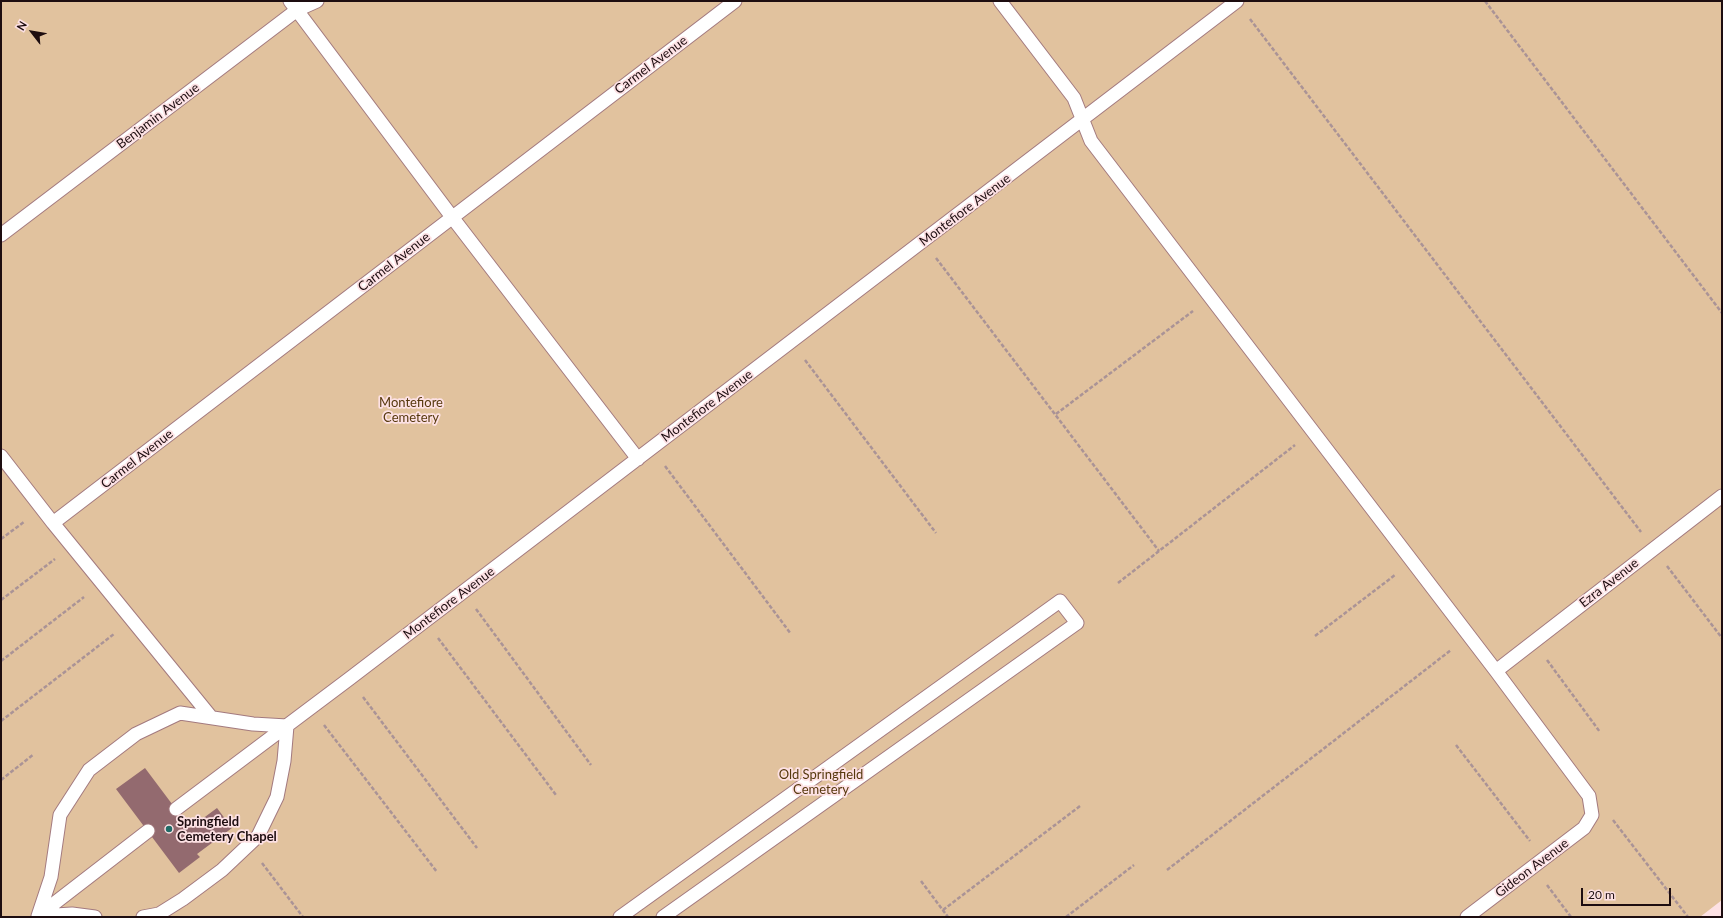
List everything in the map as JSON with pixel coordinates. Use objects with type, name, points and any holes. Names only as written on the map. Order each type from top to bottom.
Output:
[{"type":"lane","name":"Benjamin Avenue","points":[[1,235],[293,6],[317,1]]},
{"type":"lane","name":"Carmel Avenue","points":[[53,523],[735,1]]},
{"type":"lane","points":[[1000,1],[1074,98],[1090,141],[1496,671],[1588,796],[1592,815]]},
{"type":"lane","name":"Montefiore Avenue","points":[[176,809],[638,459],[1237,1]]},
{"type":"lane","points":[[293,6],[452,217],[638,459]]},
{"type":"lane","points":[[1,456],[102,584],[211,717]]},
{"type":"lane","name":"Ezra Avenue","points":[[1496,671],[1722,496]]},
{"type":"lane","points":[[620,917],[1060,601],[1077,623],[663,917]]},
{"type":"lane","points":[[37,916],[51,877],[60,815],[89,770],[136,734],[180,713],[252,724],[287,726],[284,761],[278,797],[258,836],[222,870],[183,899],[159,914],[143,917]]},
{"type":"lane","name":"Gideon Avenue","points":[[1467,917],[1584,828],[1592,815]]},
{"type":"lane","points":[[37,916],[148,831]]},
{"type":"lane","points":[[37,916],[72,914],[94,917]]},
{"type":"path","points":[[1237,1],[1722,638]]},
{"type":"path","points":[[1485,1],[1722,313]]},
{"type":"path","points":[[923,241],[1159,550]]},
{"type":"path","points":[[1056,414],[1210,298]]},
{"type":"path","points":[[791,342],[936,533]]},
{"type":"path","points":[[1118,583],[1312,431]]},
{"type":"path","points":[[652,448],[791,634]]},
{"type":"path","points":[[1,539],[42,508]]},
{"type":"path","points":[[1,600],[72,546]]},
{"type":"path","points":[[1315,636],[1412,562]]},
{"type":"path","points":[[1,661],[102,584]]},
{"type":"path","points":[[463,592],[592,765]]},
{"type":"path","points":[[1,721],[132,620]]},
{"type":"path","points":[[425,621],[556,794]]},
{"type":"path","points":[[1167,870],[1469,636]]},
{"type":"path","points":[[1533,642],[1600,732]]},
{"type":"path","points":[[349,679],[477,848]]},
{"type":"path","points":[[311,708],[437,872]]},
{"type":"path","points":[[1456,745],[1539,863],[1571,917]]},
{"type":"path","points":[[1,780],[34,754]]},
{"type":"path","points":[[942,910],[1080,806]]},
{"type":"path","points":[[1592,815],[1613,820],[1688,917]]},
{"type":"path","points":[[248,845],[303,917]]},
{"type":"path","points":[[1066,917],[1134,865]]},
{"type":"path","points":[[921,881],[948,917]]},
{"type":"green space","name":"Montefiore Cemetery","points":[[1,1],[1722,1],[1722,900],[1700,917],[1,917]]},
{"type":"building","points":[[145,768],[190,828],[217,808],[232,828],[197,854],[200,857],[179,873],[116,789]]},
{"type":"place","name":"Springfield Cemetery Chapel","points":[[169,829]]},
{"type":"park label","name":"Old Springfield Cemetery","points":[[821,782]]}]
